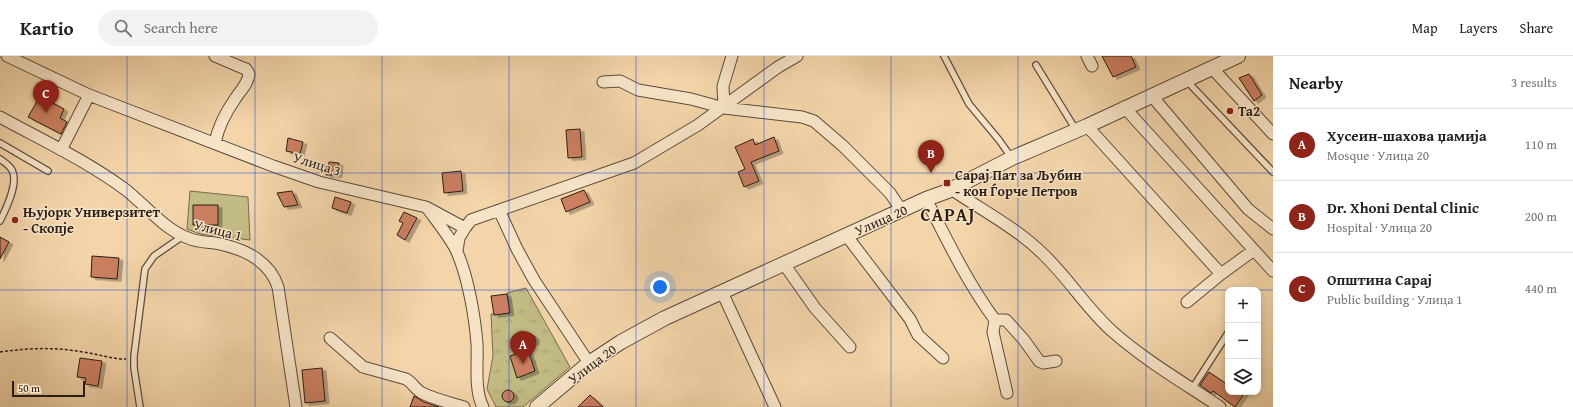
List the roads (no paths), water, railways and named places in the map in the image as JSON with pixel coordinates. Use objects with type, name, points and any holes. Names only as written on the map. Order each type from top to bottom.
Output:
[{"type":"street","name":"Улица 3","points":[[7,56],[89,95],[319,182],[426,207],[465,228]]},
{"type":"street","points":[[215,56],[246,69],[249,74],[247,82],[234,100],[220,127],[215,142]]},
{"type":"street","points":[[724,108],[723,86],[732,56]]},
{"type":"street","points":[[457,251],[459,238],[471,220],[634,163],[672,142],[724,108],[778,67],[797,56]]},
{"type":"street","points":[[1087,56],[1092,66]]},
{"type":"street","name":"Улица 20","points":[[537,407],[589,363],[620,342],[652,325],[846,235],[926,199],[948,191],[955,186],[987,172],[1012,158],[1186,80],[1219,63],[1238,56]]},
{"type":"street","points":[[1219,63],[1273,134]]},
{"type":"street","points":[[603,82],[620,81],[638,90],[691,99],[724,108],[802,117],[814,121],[843,146],[890,193],[902,211]]},
{"type":"street","points":[[61,150],[89,95]]},
{"type":"street","points":[[1151,95],[1248,209],[1273,229]]},
{"type":"street","points":[[1124,108],[1273,271]]},
{"type":"street","name":"Улица 1","points":[[0,117],[92,168],[121,187],[165,224],[183,236],[192,240],[215,243],[246,252],[260,260],[274,277],[278,287],[296,407]]},
{"type":"street","points":[[1081,128],[1221,274]]},
{"type":"street","points":[[955,186],[957,193],[1033,245],[1046,256],[1092,310],[1112,331],[1133,349],[1218,406]]},
{"type":"street","points":[[926,199],[960,266],[981,302],[994,320],[993,332],[1007,393]]},
{"type":"street","points":[[426,207],[457,251],[467,286],[476,331],[478,393],[482,407]]},
{"type":"street","points":[[500,210],[517,249],[534,280],[589,363]]},
{"type":"street","points":[[846,235],[910,319],[918,335],[943,358]]},
{"type":"street","points":[[1187,302],[1221,274],[1254,250]]},
{"type":"street","points":[[784,264],[815,308],[850,347]]},
{"type":"street","points":[[722,292],[775,407]]},
{"type":"street","points":[[994,320],[1006,320],[1013,326],[1039,361],[1043,363],[1056,361]]},
{"type":"street","points":[[330,338],[363,367],[406,379],[422,393],[464,407]]},
{"type":"lane","points":[[944,56],[969,104],[1012,158]]},
{"type":"lane","points":[[1036,65],[1081,128]]},
{"type":"lane","points":[[1186,80],[1273,172]]},
{"type":"lane","points":[[0,143],[48,171]]},
{"type":"lane","points":[[0,159],[11,168],[13,177],[10,198],[0,221]]},
{"type":"lane","points":[[140,407],[134,359],[145,268],[154,256],[183,236]]},
{"type":"lane","points":[[1192,390],[1225,338]]},
{"type":"place","name":"Ta2","points":[[1230,111]]},
{"type":"place","name":"Општина Сарај","points":[[46,113]]},
{"type":"place","name":"Dr. Xhoni Dental Clinic","points":[[931,173]]},
{"type":"place","name":"Сарај Пат за Љубин - кон Ѓорче Петров","points":[[947,183]]},
{"type":"place","name":"Њујорк Универзитет - Скопје","points":[[15,220]]},
{"type":"place","name":"Хусеин-шахова џамија","points":[[523,364]]},
{"type":"district","name":"САРАЈ","points":[[948,214]]}]
